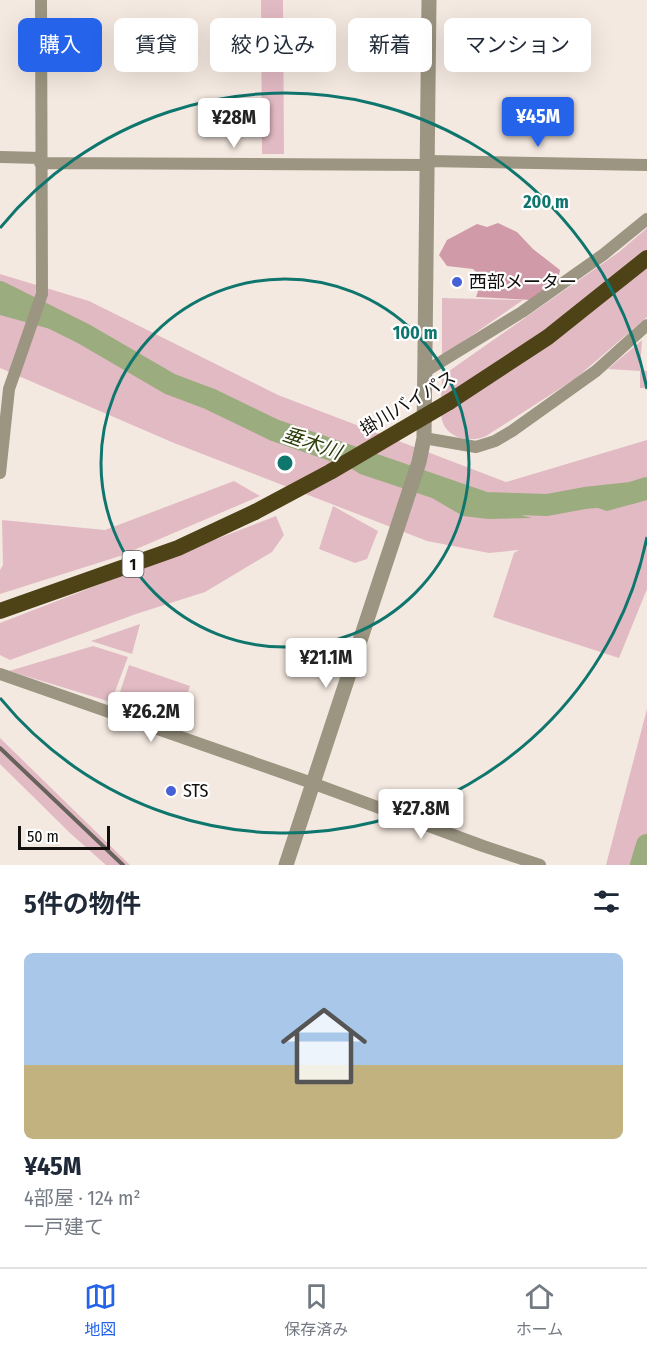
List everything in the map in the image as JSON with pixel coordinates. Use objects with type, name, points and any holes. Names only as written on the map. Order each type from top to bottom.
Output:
[{"type":"highway","name":"掛川バイパス","points":[[4,610],[178,548],[255,512],[330,472],[449,402],[548,337],[647,258]]},
{"type":"street","points":[[0,473],[9,389],[42,294],[41,0]]},
{"type":"street","points":[[286,865],[419,462],[424,438],[429,0]]},
{"type":"street","points":[[0,158],[647,165]]},
{"type":"street","points":[[426,371],[522,312],[604,254],[647,219]]},
{"type":"street","points":[[424,438],[476,447],[495,441],[596,371],[647,325]]},
{"type":"street","points":[[0,674],[540,865]]},
{"type":"shaded area","points":[[261,0],[283,0],[283,18],[261,18]]},
{"type":"shaded area","points":[[261,72],[283,72],[284,154],[262,154]]},
{"type":"shaded area","points":[[498,223],[517,232],[533,249],[560,270],[558,280],[532,300],[476,297],[477,273],[473,269],[447,266],[439,255],[447,240],[477,224],[487,227]]},
{"type":"shaded area","points":[[647,228],[647,317],[575,379],[486,436],[467,439],[449,432],[441,415],[442,376],[619,252]]},
{"type":"shaded area","points":[[0,274],[89,301],[278,395],[506,482],[647,440],[647,589],[619,658],[493,617],[514,553],[519,550],[489,553],[427,541],[174,443],[0,368]]},
{"type":"shaded area","points":[[0,285],[58,314],[86,339],[0,315]]},
{"type":"shaded area","points":[[442,298],[523,300],[442,356]]},
{"type":"shaded area","points":[[642,340],[640,370],[647,371],[647,388],[640,388],[640,371],[608,369]]},
{"type":"shaded area","points":[[327,453],[478,504],[532,518],[488,519],[463,516],[432,498],[360,474]]},
{"type":"shaded area","points":[[234,481],[260,496],[120,556],[0,594],[0,570],[3,565],[2,520],[105,530]]},
{"type":"shaded area","points":[[647,483],[647,500],[607,511],[573,500],[629,488]]},
{"type":"shaded area","points":[[333,506],[378,531],[367,559],[355,563],[319,549]]},
{"type":"shaded area","points":[[276,516],[284,535],[272,552],[205,592],[136,614],[10,660],[0,655],[0,623]]},
{"type":"shaded area","points":[[140,624],[132,654],[91,641]]},
{"type":"shaded area","points":[[93,646],[128,657],[111,702],[9,671]]},
{"type":"shaded area","points":[[129,665],[190,686],[177,724],[116,704]]},
{"type":"shaded area","points":[[647,709],[647,865],[606,865]]},
{"type":"shaded area","points":[[0,738],[130,865],[106,865],[71,834],[0,764]]},
{"type":"waterway","name":"垂木川","points":[[0,292],[84,334],[170,384],[210,399],[274,430],[485,503],[547,505],[631,493],[647,488]]},
{"type":"waterway","points":[[641,865],[647,845]]},
{"type":"railway","points":[[0,748],[123,865]]},
{"type":"place","name":"西部メーター","points":[[457,282]]},
{"type":"place","name":"STS","points":[[171,791]]}]
